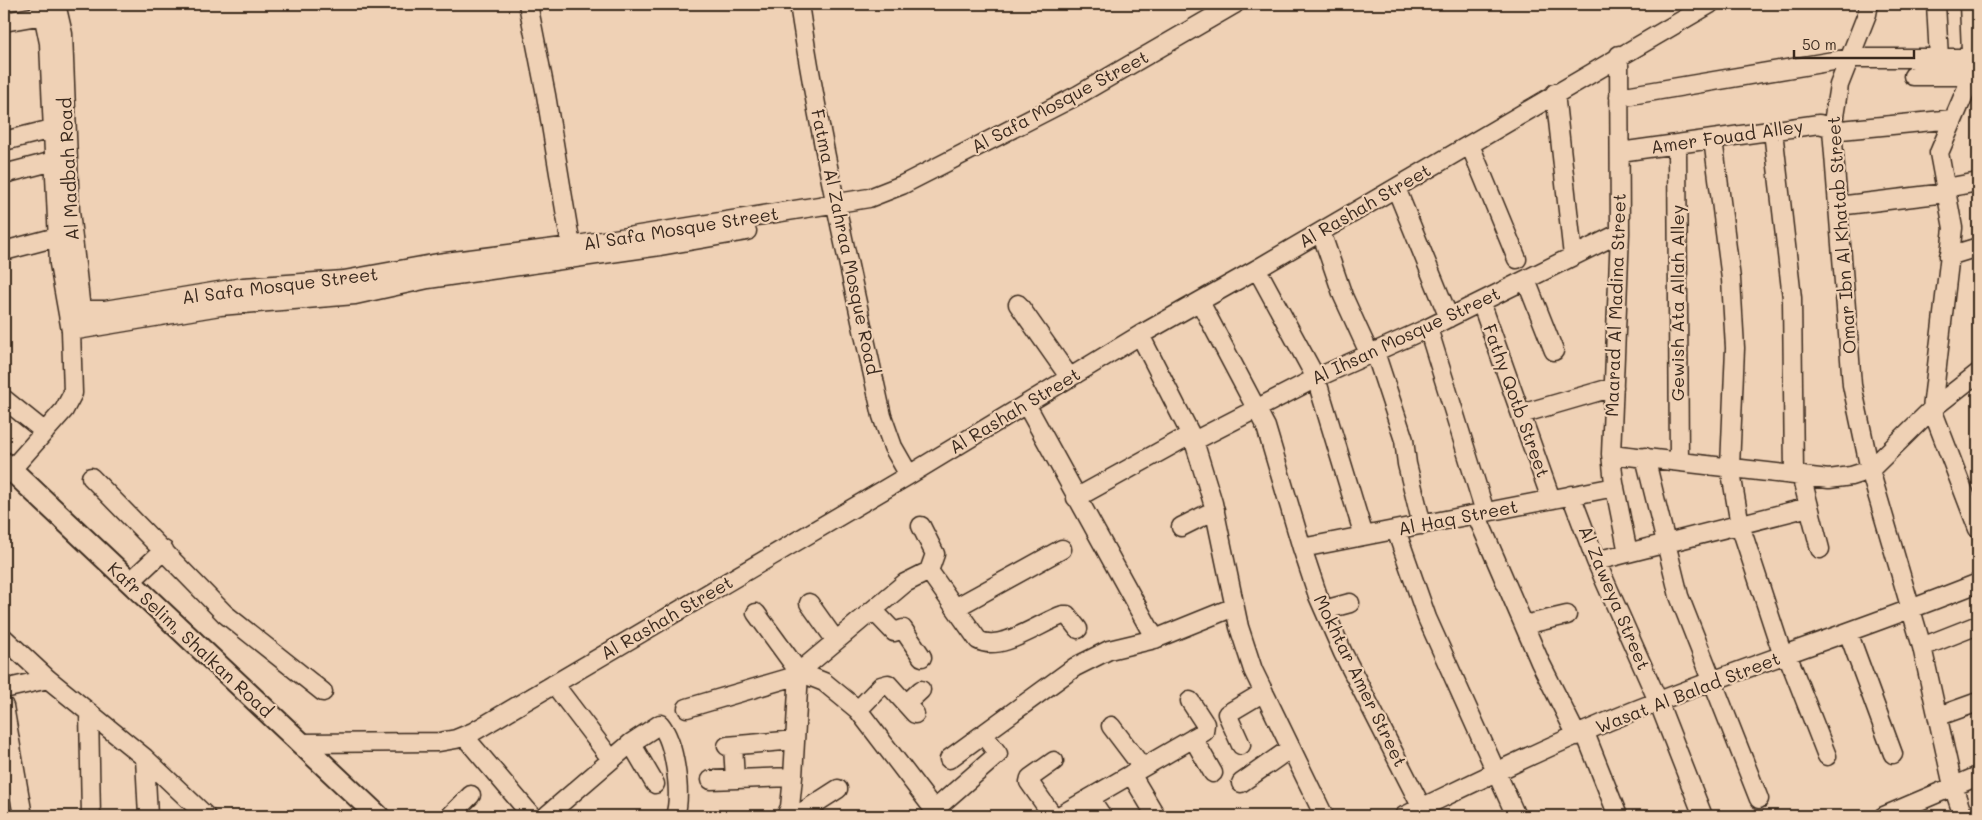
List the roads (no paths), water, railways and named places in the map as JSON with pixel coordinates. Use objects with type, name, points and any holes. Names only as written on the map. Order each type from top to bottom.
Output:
[{"type":"street","points":[[528,4],[546,95],[571,246]]},
{"type":"street","name":"Fatma Al Zahraa Mosque Road","points":[[800,4],[810,73],[837,209],[882,416],[893,447],[910,475]]},
{"type":"street","name":"Al Safa Mosque Street","points":[[71,331],[220,306],[355,295],[428,279],[660,246],[837,209],[902,185],[1078,94],[1235,4]]},
{"type":"street","name":"Al Rashah Street","points":[[299,743],[439,742],[464,736],[910,475],[1140,335],[1257,269],[1470,145],[1619,55],[1710,4]]},
{"type":"street","name":"Omar Ibn Al Khatab Street","points":[[1869,4],[1839,86],[1832,128],[1852,385],[1870,470],[1922,647],[1939,716],[1953,786],[1962,816]]},
{"type":"street","points":[[1936,4],[1939,58]]},
{"type":"street","points":[[1969,4],[1971,58],[1975,76],[1953,119],[1939,153],[1953,228],[1932,409],[1978,529]]},
{"type":"street","points":[[4,22],[47,7]]},
{"type":"street","name":"Al Madbah Road","points":[[7,466],[45,432],[64,410],[73,393],[71,331],[59,264],[57,237],[47,7]]},
{"type":"street","name":"Al Madbah Road","points":[[47,7],[63,34],[70,212],[81,310],[76,325],[71,331]]},
{"type":"street","name":"Maarad Al Madina Street","points":[[1619,55],[1620,233],[1611,454],[1615,487],[1628,553]]},
{"type":"street","points":[[1619,97],[1850,58],[1971,58]]},
{"type":"street","points":[[1913,76],[1975,76]]},
{"type":"street","points":[[1555,93],[1573,256]]},
{"type":"street","name":"Amer Fouad Alley","points":[[1620,152],[1819,124],[1841,130],[1953,119]]},
{"type":"street","points":[[4,141],[52,129]]},
{"type":"street","points":[[1773,131],[1793,314],[1798,475],[1820,549]]},
{"type":"street","points":[[1713,139],[1731,279],[1735,348],[1730,467],[1740,525],[1785,655],[1826,756]]},
{"type":"street","name":"Gewish Ata Allah Alley","points":[[1677,144],[1679,461]]},
{"type":"street","points":[[1470,145],[1517,259]]},
{"type":"street","points":[[4,174],[54,161]]},
{"type":"street","points":[[1838,206],[1946,190],[1978,182]]},
{"type":"street","points":[[1396,188],[1449,318]]},
{"type":"street","name":"Al Safa Mosque Street","points":[[81,310],[105,310],[243,287],[344,280],[438,263],[837,209]]},
{"type":"street","points":[[1320,232],[1342,296],[1372,353],[1404,440],[1407,464],[1422,525]]},
{"type":"street","name":"Al Ihsan Mosque Street","points":[[1076,498],[1192,438],[1258,409],[1316,378],[1449,318],[1620,233]]},
{"type":"street","points":[[4,251],[57,237]]},
{"type":"street","points":[[1949,256],[1978,247]]},
{"type":"street","points":[[1257,269],[1316,378],[1364,536]]},
{"type":"street","points":[[1526,280],[1554,351]]},
{"type":"street","name":"Mokhtar Amer Street","points":[[1200,302],[1258,409],[1268,432],[1302,548],[1324,610],[1415,813]]},
{"type":"street","name":"Fathy Qotb Street","points":[[1481,302],[1551,499]]},
{"type":"street","points":[[1018,304],[1070,378]]},
{"type":"street","points":[[1428,328],[1480,513],[1524,625],[1581,734],[1618,816]]},
{"type":"street","points":[[1140,335],[1192,438],[1215,510],[1234,607],[1253,670],[1324,816]]},
{"type":"street","points":[[1611,454],[1829,478],[1851,476],[1870,470],[1932,409],[1978,373]]},
{"type":"street","points":[[1521,414],[1614,387]]},
{"type":"street","points":[[4,399],[45,432]]},
{"type":"street","points":[[1026,404],[1155,639]]},
{"type":"street","points":[[1646,458],[1679,596],[1759,799]]},
{"type":"street","name":"Kafr Selim, Shalkan Road","points":[[7,466],[378,816]]},
{"type":"street","points":[[91,477],[225,614],[323,692]]},
{"type":"street","name":"Al Haq Street","points":[[1302,548],[1615,487]]},
{"type":"street","name":"Al Zaweya Street","points":[[1571,495],[1596,561],[1658,701],[1703,816]]},
{"type":"street","points":[[1596,561],[1809,507]]},
{"type":"street","points":[[1181,527],[1215,510]]},
{"type":"street","points":[[687,708],[773,684],[800,672],[904,583],[929,571],[935,554],[921,526]]},
{"type":"street","points":[[1396,530],[1427,618],[1516,816]]},
{"type":"street","points":[[955,608],[1062,549]]},
{"type":"street","points":[[130,582],[164,550]]},
{"type":"street","points":[[929,571],[978,640],[989,644],[1005,640],[1063,615],[1067,615],[1078,629]]},
{"type":"street","name":"Wasat Al Balad Street","points":[[1415,813],[1497,771],[1658,701],[1911,610],[1978,583]]},
{"type":"street","points":[[810,603],[836,641]]},
{"type":"street","points":[[1324,610],[1350,604]]},
{"type":"street","points":[[948,759],[1083,662],[1109,650],[1155,639],[1234,607]]},
{"type":"street","points":[[873,610],[894,632],[903,629],[922,657]]},
{"type":"street","points":[[756,613],[800,672],[824,682],[858,710],[935,814],[998,754],[983,734]]},
{"type":"street","points":[[1524,625],[1567,615]]},
{"type":"street","points":[[1922,647],[1978,625]]},
{"type":"street","points":[[1848,632],[1893,754]]},
{"type":"street","points":[[4,638],[48,679],[145,758],[206,816]]},
{"type":"street","points":[[786,816],[790,807],[793,777],[800,672]]},
{"type":"street","points":[[4,689],[48,679]]},
{"type":"street","points":[[554,684],[611,759]]},
{"type":"street","points":[[858,710],[881,686],[886,684],[910,709],[921,690]]},
{"type":"street","points":[[1241,745],[1227,714],[1264,692]]},
{"type":"street","points":[[1059,816],[1204,732],[1205,727],[1190,701]]},
{"type":"street","points":[[1939,716],[1978,702]]},
{"type":"street","points":[[4,706],[22,816]]},
{"type":"street","points":[[89,712],[90,816]]},
{"type":"street","points":[[546,816],[611,759],[657,725],[662,726],[676,776],[678,794],[675,816]]},
{"type":"street","points":[[1111,726],[1136,771],[1156,816]]},
{"type":"street","points":[[464,736],[532,816]]},
{"type":"street","points":[[1193,738],[1213,774]]},
{"type":"street","points":[[735,779],[730,746],[796,740]]},
{"type":"street","points":[[631,743],[655,784]]},
{"type":"street","points":[[1241,783],[1291,748]]},
{"type":"street","points":[[145,758],[148,816]]},
{"type":"street","points":[[1053,816],[1029,782],[1030,778],[1054,761]]},
{"type":"street","points":[[1890,815],[1978,776]]},
{"type":"street","points":[[711,780],[793,777]]},
{"type":"street","points":[[796,816],[838,789]]},
{"type":"street","points":[[450,816],[471,795]]},
{"type":"street","points":[[1090,798],[1102,816]]}]
